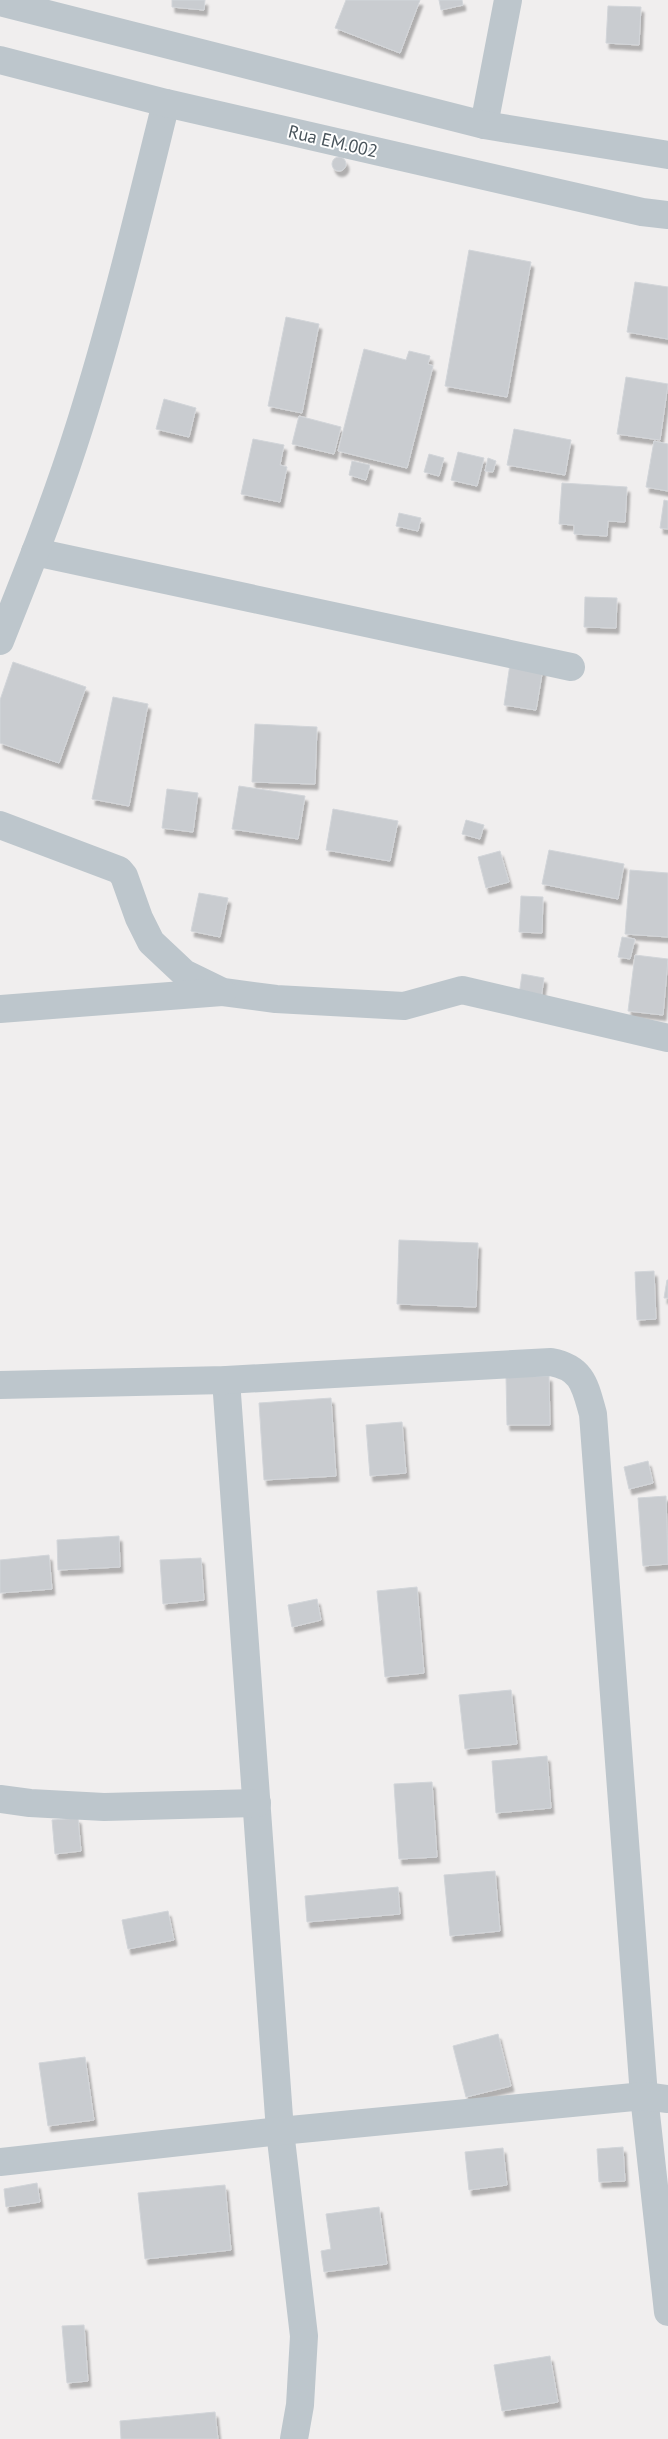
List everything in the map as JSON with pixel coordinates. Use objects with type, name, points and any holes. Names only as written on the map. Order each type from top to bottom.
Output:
[{"type":"street","points":[[484,125],[508,0]]},
{"type":"street","points":[[0,2],[484,125],[668,155]]},
{"type":"street","name":"Rua EM.002","points":[[0,60],[166,103],[632,210],[668,215]]},
{"type":"street","points":[[0,641],[35,552],[79,429],[112,315],[166,103]]},
{"type":"street","points":[[35,552],[571,667]]},
{"type":"street","points":[[0,825],[119,870],[124,876],[151,942],[184,973],[223,992]]},
{"type":"street","points":[[0,1009],[223,992],[276,999],[404,1006],[462,990],[668,1038]]},
{"type":"street","points":[[0,1385],[226,1380],[551,1362],[566,1365],[584,1381],[593,1414],[656,2098],[668,2312]]},
{"type":"street","points":[[226,1380],[280,2131],[304,2336],[300,2404],[294,2439]]},
{"type":"street","points":[[0,1798],[30,1803],[104,1807],[257,1803]]},
{"type":"street","points":[[0,2162],[280,2131],[656,2098]]},
{"type":"building","points":[[172,0],[205,0],[204,10],[172,7]]},
{"type":"building","points":[[346,0],[420,0],[400,53],[335,28]]},
{"type":"building","points":[[439,0],[462,0],[463,5],[441,10]]},
{"type":"building","points":[[608,6],[641,7],[639,45],[606,43]]},
{"type":"building","points":[[339,157],[344,159],[346,164],[344,169],[339,171],[334,169],[332,164],[334,159]]},
{"type":"building","points":[[469,250],[531,262],[507,397],[445,386]]},
{"type":"building","points":[[635,282],[668,287],[668,339],[627,332]]},
{"type":"building","points":[[286,317],[319,324],[302,413],[268,406]]},
{"type":"building","points":[[364,349],[406,360],[409,351],[430,356],[428,364],[433,366],[407,468],[338,451]]},
{"type":"building","points":[[626,377],[668,384],[660,440],[617,434]]},
{"type":"building","points":[[164,399],[196,408],[189,437],[156,429]]},
{"type":"building","points":[[299,416],[341,427],[334,454],[292,444]]},
{"type":"building","points":[[514,429],[571,440],[565,475],[507,465]]},
{"type":"building","points":[[253,439],[284,445],[280,465],[287,467],[280,502],[241,494]]},
{"type":"building","points":[[654,441],[668,444],[668,491],[646,487]]},
{"type":"building","points":[[458,452],[484,458],[477,486],[451,480]]},
{"type":"building","points":[[429,454],[444,458],[439,476],[424,472]]},
{"type":"building","points":[[488,458],[496,461],[493,472],[485,471]]},
{"type":"building","points":[[352,461],[370,465],[366,480],[349,475]]},
{"type":"building","points":[[562,483],[627,487],[625,522],[608,521],[607,536],[574,534],[574,525],[559,524]]},
{"type":"building","points":[[664,500],[668,501],[668,529],[660,528]]},
{"type":"building","points":[[399,513],[421,518],[418,531],[396,526]]},
{"type":"building","points":[[585,597],[617,598],[616,628],[584,627]]},
{"type":"building","points":[[13,662],[86,687],[59,763],[0,743],[0,700]]},
{"type":"building","points":[[510,664],[543,668],[536,710],[504,705]]},
{"type":"building","points":[[113,697],[148,704],[129,806],[92,799]]},
{"type":"building","points":[[255,724],[317,727],[315,784],[252,782]]},
{"type":"building","points":[[239,786],[305,796],[298,839],[232,829]]},
{"type":"building","points":[[167,789],[198,793],[193,832],[162,828]]},
{"type":"building","points":[[333,809],[398,821],[390,861],[326,850]]},
{"type":"building","points":[[466,820],[484,825],[480,839],[462,834]]},
{"type":"building","points":[[549,850],[624,864],[618,899],[542,884]]},
{"type":"building","points":[[500,851],[509,882],[486,888],[478,857]]},
{"type":"building","points":[[630,870],[668,873],[668,937],[625,934]]},
{"type":"building","points":[[199,893],[228,898],[220,937],[191,931]]},
{"type":"building","points":[[521,896],[543,897],[542,933],[519,932]]},
{"type":"building","points":[[622,937],[635,939],[630,959],[618,957]]},
{"type":"building","points":[[635,955],[668,959],[663,1015],[628,1011]]},
{"type":"building","points":[[522,974],[544,978],[541,999],[519,995]]},
{"type":"building","points":[[399,1240],[478,1243],[476,1307],[397,1304]]},
{"type":"building","points":[[654,1271],[656,1319],[637,1320],[635,1272]]},
{"type":"building","points":[[667,1280],[668,1298],[664,1298]]},
{"type":"building","points":[[549,1376],[550,1425],[507,1425],[506,1377]]},
{"type":"building","points":[[331,1398],[336,1476],[264,1480],[259,1403]]},
{"type":"building","points":[[402,1422],[406,1473],[370,1476],[366,1425]]},
{"type":"building","points":[[648,1461],[653,1483],[629,1489],[624,1467]]},
{"type":"building","points":[[666,1496],[668,1564],[643,1566],[638,1498]]},
{"type":"building","points":[[119,1536],[120,1567],[58,1570],[57,1540]]},
{"type":"building","points":[[49,1555],[52,1589],[0,1593],[0,1560]]},
{"type":"building","points":[[201,1558],[204,1600],[163,1604],[160,1560]]},
{"type":"building","points":[[417,1587],[424,1673],[385,1677],[377,1591]]},
{"type":"building","points":[[317,1599],[321,1620],[292,1627],[288,1605]]},
{"type":"building","points":[[511,1690],[517,1744],[465,1749],[459,1695]]},
{"type":"building","points":[[547,1756],[551,1808],[496,1813],[492,1761]]},
{"type":"building","points":[[432,1782],[437,1857],[399,1859],[394,1784]]},
{"type":"building","points":[[78,1818],[81,1851],[55,1854],[52,1820]]},
{"type":"building","points":[[495,1871],[500,1931],[450,1936],[444,1875]]},
{"type":"building","points":[[398,1887],[400,1914],[307,1922],[305,1896]]},
{"type":"building","points":[[168,1911],[174,1940],[128,1949],[122,1920]]},
{"type":"building","points":[[498,2034],[511,2086],[466,2097],[453,2046]]},
{"type":"building","points":[[85,2057],[94,2120],[48,2126],[39,2063]]},
{"type":"building","points":[[623,2147],[625,2181],[599,2182],[597,2149]]},
{"type":"building","points":[[503,2148],[507,2185],[469,2190],[465,2152]]},
{"type":"building","points":[[37,2183],[40,2202],[6,2207],[4,2189]]},
{"type":"building","points":[[225,2185],[231,2250],[145,2259],[138,2193]]},
{"type":"building","points":[[379,2207],[387,2264],[324,2272],[321,2251],[331,2249],[326,2214]]},
{"type":"building","points":[[84,2325],[88,2381],[67,2383],[62,2326]]},
{"type":"building","points":[[550,2356],[558,2402],[502,2411],[494,2365]]},
{"type":"building","points":[[215,2412],[218,2439],[121,2439],[120,2421]]}]
